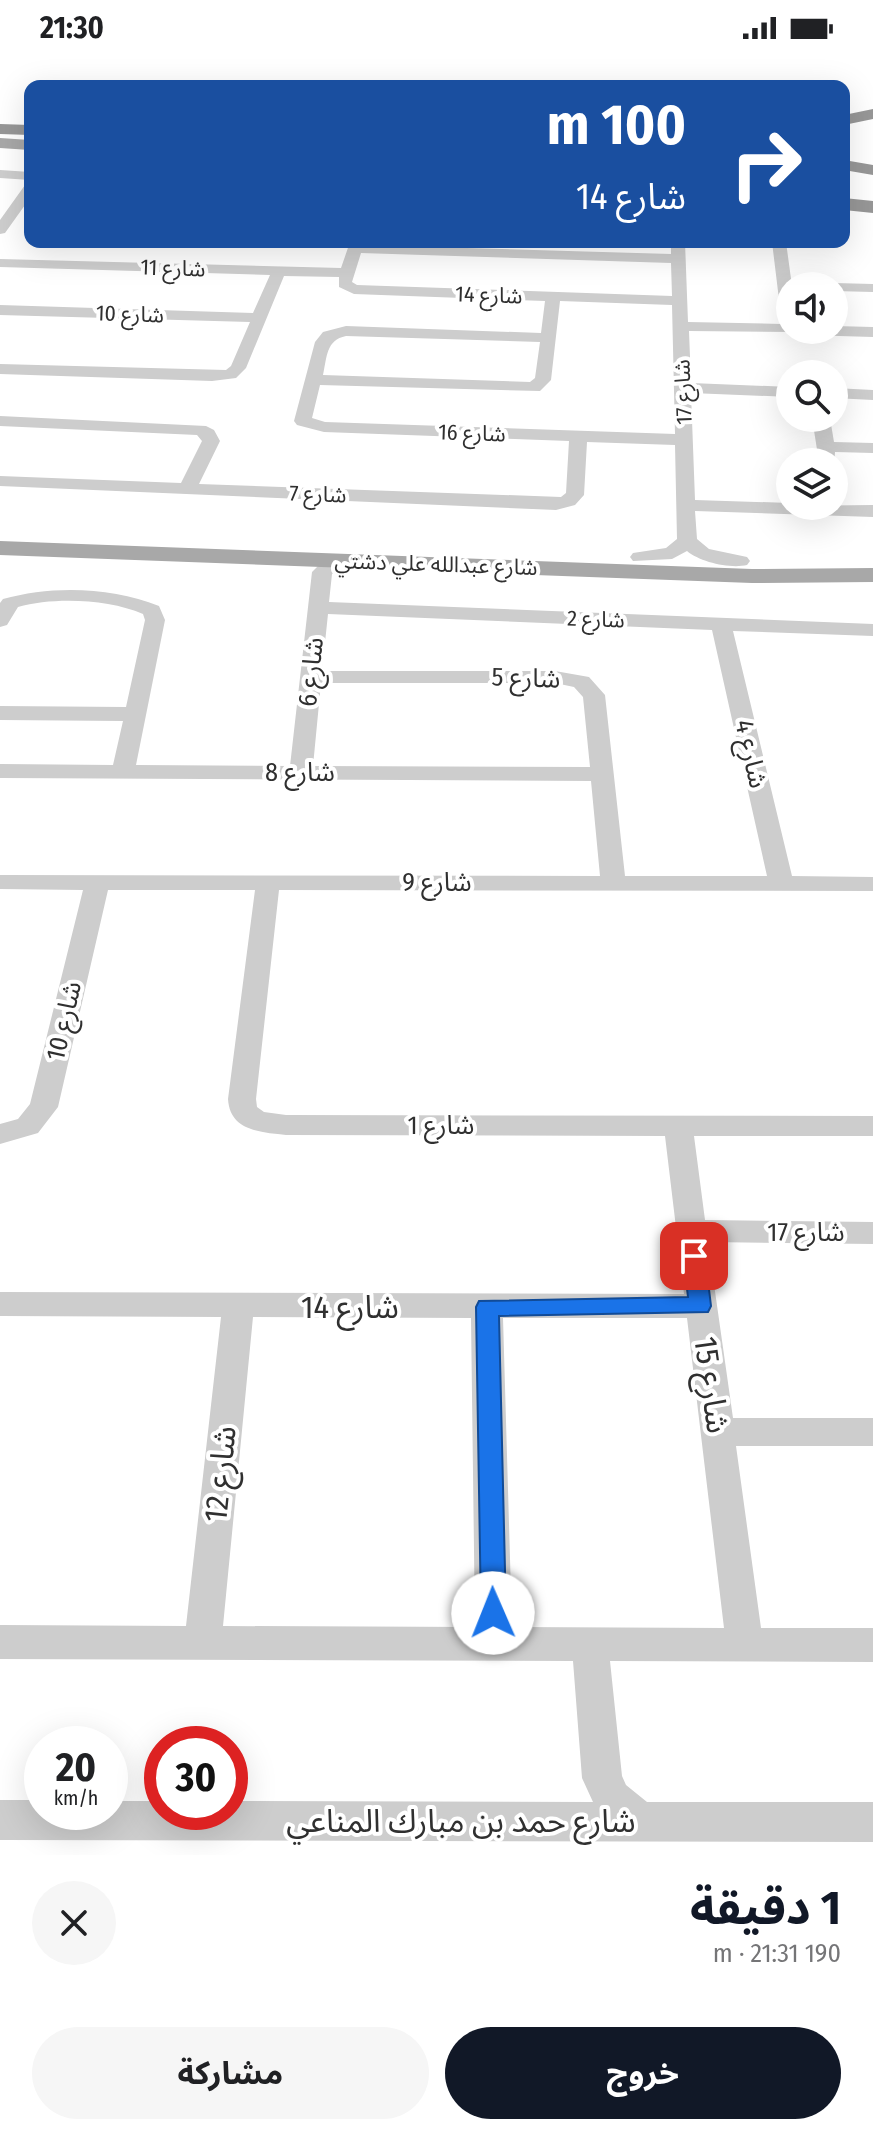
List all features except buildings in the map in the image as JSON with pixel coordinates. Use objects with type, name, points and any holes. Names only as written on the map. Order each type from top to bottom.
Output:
[{"type":"highway","points":[[850,119],[873,114]]},
{"type":"highway","points":[[0,129],[24,130]]},
{"type":"highway","points":[[0,137],[24,138]]},
{"type":"highway","points":[[850,166],[873,170]]},
{"type":"highway","points":[[850,178],[873,180]]},
{"type":"highway","points":[[850,187],[873,189]]},
{"type":"highway","points":[[850,197],[873,199]]},
{"type":"highway","points":[[850,205],[873,207]]},
{"type":"main road","points":[[0,143],[24,145]]},
{"type":"main road","name":"شارع عبدالله علي دشتي","points":[[0,533],[740,561],[873,559]]},
{"type":"main road","name":"شارع عبدالله علي دشتي","points":[[0,548],[314,565],[344,560],[779,577],[805,572],[873,572]]},
{"type":"street","points":[[0,174],[24,176]]},
{"type":"street","points":[[7,226],[24,198]]},
{"type":"street","points":[[347,273],[355,248]]},
{"type":"street","points":[[549,248],[678,250]]},
{"type":"street","points":[[781,248],[789,272]]},
{"type":"street","name":"شارع 17","points":[[678,250],[687,541]]},
{"type":"street","name":"شارع 11","points":[[0,263],[347,273]]},
{"type":"street","points":[[0,369],[226,375],[237,370],[279,271]]},
{"type":"street","name":"شارع 14","points":[[347,273],[345,286],[358,290],[681,301]]},
{"type":"street","points":[[848,287],[873,288]]},
{"type":"street","name":"شارع 16","points":[[313,380],[531,387],[543,382],[553,297]]},
{"type":"street","name":"شارع 10","points":[[0,310],[260,318]]},
{"type":"street","points":[[681,326],[776,329]]},
{"type":"street","points":[[848,331],[873,332]]},
{"type":"street","name":"شارع 16","points":[[548,338],[335,332],[324,340],[303,419],[309,425],[685,440]]},
{"type":"street","points":[[683,388],[776,391]]},
{"type":"street","points":[[848,394],[873,395]]},
{"type":"street","points":[[0,421],[200,430],[208,434],[211,441],[188,488]]},
{"type":"street","name":"شارع 7","points":[[0,481],[561,503],[575,495],[578,437]]},
{"type":"street","points":[[848,451],[873,448]]},
{"type":"street","points":[[686,505],[776,505]]},
{"type":"street","points":[[848,507],[873,511]]},
{"type":"street","points":[[640,557],[672,553],[687,541],[703,554],[740,561]]},
{"type":"street","name":"شارع 6","points":[[301,773],[318,608],[314,565]]},
{"type":"street","points":[[0,621],[10,603],[30,598],[129,601],[152,610],[155,620],[123,771]]},
{"type":"street","name":"شارع 2","points":[[318,608],[873,630]]},
{"type":"street","name":"شارع 4","points":[[721,625],[781,884]]},
{"type":"street","name":"شارع 5","points":[[311,677],[555,677],[575,680],[590,688],[594,695],[613,883]]},
{"type":"street","points":[[0,713],[135,714]]},
{"type":"street","name":"شارع 8","points":[[0,771],[600,774]]},
{"type":"street","name":"شارع 9","points":[[0,882],[873,884]]},
{"type":"street","name":"شارع 10","points":[[0,1134],[28,1126],[44,1107],[97,882]]},
{"type":"street","name":"شارع 1","points":[[268,882],[242,1099],[243,1111],[251,1118],[286,1125],[873,1126]]},
{"type":"street","name":"شارع 15","points":[[678,1126],[745,1645]]},
{"type":"street","name":"شارع 17","points":[[691,1231],[873,1233]]},
{"type":"street","name":"شارع 14","points":[[0,1304],[700,1306]]},
{"type":"street","name":"شارع 12","points":[[203,1642],[238,1306]]},
{"type":"street","points":[[487,1307],[494,1643]]},
{"type":"street","points":[[719,1432],[873,1432]]},
{"type":"street","points":[[0,1642],[873,1645]]},
{"type":"street","points":[[590,1645],[602,1778],[612,1799],[639,1821]]},
{"type":"street","points":[[569,1822],[588,1809],[602,1778]]},
{"type":"street","name":"شارع حمد بن مبارك المناعي","points":[[0,1820],[873,1822]]},
{"type":"route","points":[[493,1613],[487,1307],[700,1306],[694,1256]]}]
